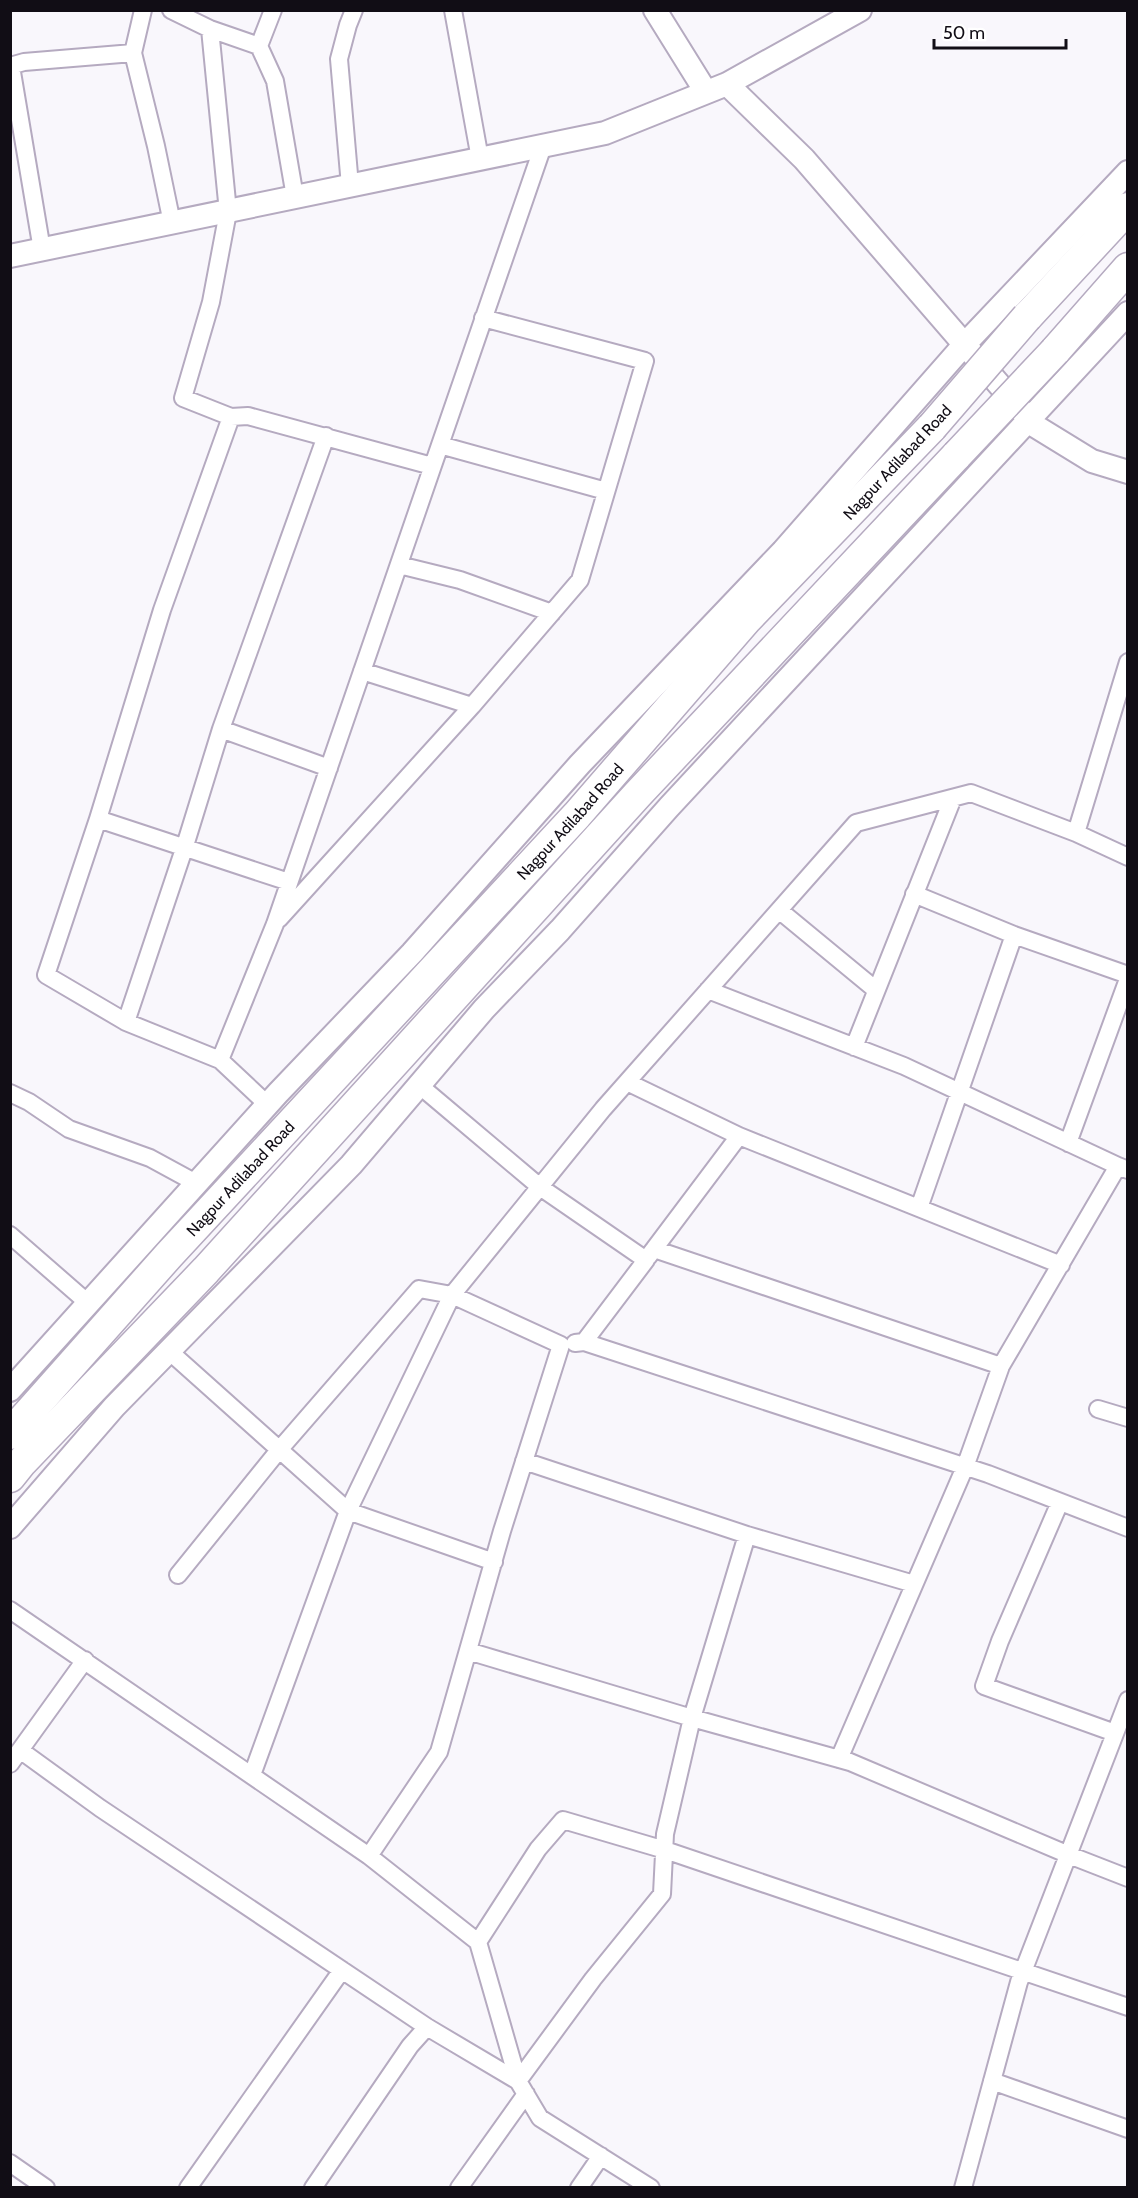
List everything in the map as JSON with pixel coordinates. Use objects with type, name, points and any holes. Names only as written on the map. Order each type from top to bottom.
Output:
[{"type":"highway","name":"Nagpur Adilabad Road","points":[[10,1434],[169,1255],[577,815],[747,619],[932,427],[1027,317],[1128,208]]},
{"type":"highway","name":"Nagpur Adilabad Road","points":[[10,1477],[206,1270],[638,794],[1055,351],[1128,268]]},
{"type":"street","points":[[143,10],[133,53],[172,224]]},
{"type":"street","points":[[171,10],[210,29],[259,46]]},
{"type":"street","points":[[273,10],[259,46],[275,81],[295,197]]},
{"type":"street","points":[[350,186],[339,59],[354,10]]},
{"type":"street","points":[[453,10],[480,159]]},
{"type":"street","points":[[655,10],[717,88],[804,159],[1035,426],[1092,461],[1128,472]]},
{"type":"street","points":[[10,256],[604,133],[717,88],[860,11]]},
{"type":"street","points":[[210,29],[228,212],[211,302],[183,398],[231,417],[248,416],[432,466]]},
{"type":"street","points":[[42,250],[11,66],[24,62],[133,53]]},
{"type":"street","points":[[220,1060],[275,924],[543,146]]},
{"type":"street","points":[[10,1390],[196,1183],[412,953],[580,764],[783,551],[964,345],[1128,172]]},
{"type":"street","points":[[10,1527],[114,1407],[351,1165],[484,1009],[560,930],[677,798],[1128,313]]},
{"type":"street","points":[[275,924],[472,706],[580,580],[645,361],[483,318]]},
{"type":"street","points":[[231,417],[162,609],[98,819],[46,975],[126,1022],[220,1060],[268,1105]]},
{"type":"street","points":[[126,1022],[184,849],[221,729],[326,436]]},
{"type":"street","points":[[440,445],[606,491]]},
{"type":"street","points":[[399,565],[460,580],[552,613]]},
{"type":"street","points":[[1076,833],[1122,701],[1128,662]]},
{"type":"street","points":[[362,671],[472,706]]},
{"type":"street","points":[[221,729],[329,768]]},
{"type":"street","points":[[252,1775],[348,1511],[452,1295],[627,1082],[856,823],[971,793],[1076,833],[1128,857]]},
{"type":"street","points":[[854,1047],[953,798]]},
{"type":"street","points":[[98,819],[289,882]]},
{"type":"street","points":[[914,894],[1128,977],[1068,1143]]},
{"type":"street","points":[[779,910],[876,990]]},
{"type":"street","points":[[919,1208],[1014,934]]},
{"type":"street","points":[[708,990],[904,1066],[1123,1168],[1061,1265],[1001,1366],[965,1467],[839,1759]]},
{"type":"street","points":[[627,1082],[739,1136],[1061,1265]]},
{"type":"street","points":[[419,1085],[540,1186],[650,1254],[1001,1366]]},
{"type":"street","points":[[10,1092],[69,1129],[150,1158],[196,1183]]},
{"type":"street","points":[[584,1342],[739,1136]]},
{"type":"street","points":[[10,1234],[88,1303]]},
{"type":"street","points":[[206,1270],[227,1290]]},
{"type":"street","points":[[178,1575],[279,1450],[418,1288],[452,1295],[561,1345],[584,1342],[965,1467],[1128,1528]]},
{"type":"street","points":[[369,1856],[439,1752],[524,1461],[561,1345]]},
{"type":"street","points":[[169,1351],[348,1511],[494,1562]]},
{"type":"street","points":[[1098,1409],[1128,1418]]},
{"type":"street","points":[[524,1461],[747,1534],[914,1584]]},
{"type":"street","points":[[1060,1502],[1000,1641],[984,1686],[1115,1733]]},
{"type":"street","points":[[459,2187],[593,1979],[662,1894],[665,1834],[692,1718],[747,1534]]},
{"type":"street","points":[[10,1610],[369,1856],[478,1942],[522,2087],[540,2118],[651,2187]]},
{"type":"street","points":[[468,1651],[692,1718],[850,1762],[1128,1878]]},
{"type":"street","points":[[10,1764],[85,1660]]},
{"type":"street","points":[[963,2187],[1023,1972],[1128,1700]]},
{"type":"street","points":[[20,1750],[100,1808],[427,2027],[522,2087]]},
{"type":"street","points":[[478,1942],[538,1848],[563,1820],[664,1850],[1128,2007]]},
{"type":"street","points":[[188,2187],[342,1970]]},
{"type":"street","points":[[313,2187],[410,2046],[427,2027]]},
{"type":"street","points":[[992,2081],[1128,2129]]},
{"type":"street","points":[[579,2187],[601,2156]]},
{"type":"street","points":[[10,2163],[39,2186]]}]
